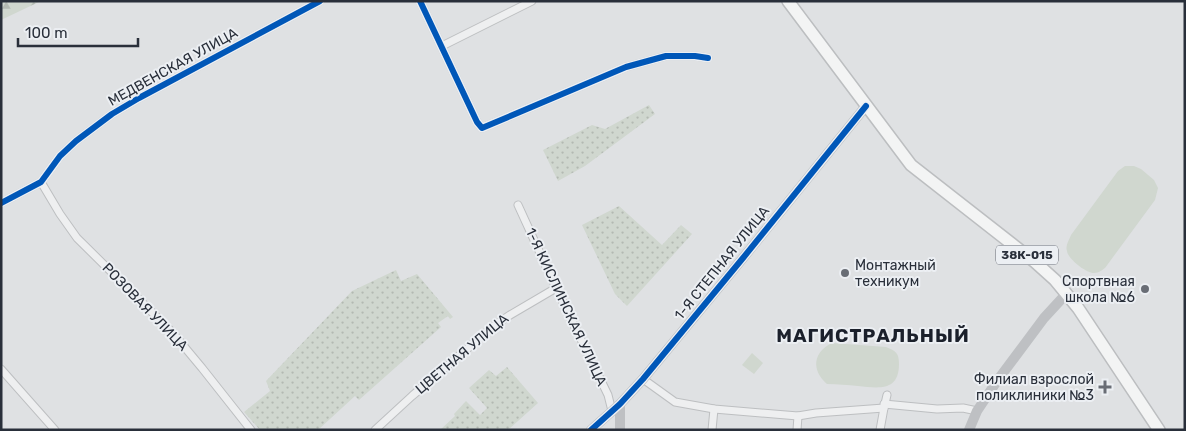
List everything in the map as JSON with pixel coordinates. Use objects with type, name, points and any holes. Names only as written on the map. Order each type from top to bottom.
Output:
[{"type":"main road","name":"38К-015","points":[[788,1],[911,165],[1036,262],[1067,293],[1159,430]]},
{"type":"street","name":"МЕДВЕНСКАЯ УЛИЦА","points":[[1,203],[41,182],[60,156],[76,141],[112,114],[320,1]]},
{"type":"street","points":[[420,1],[477,122],[482,128],[626,67],[666,56],[708,58]]},
{"type":"street","points":[[442,46],[532,1]]},
{"type":"street","name":"1-Я СТЕПНАЯ УЛИЦА","points":[[591,430],[643,379],[866,106]]},
{"type":"street","name":"РОЗОВАЯ УЛИЦА","points":[[41,182],[77,238],[172,332],[251,430]]},
{"type":"street","name":"1-Я КИСЛИНСКАЯ УЛИЦА","points":[[518,205],[556,288],[608,395],[616,407]]},
{"type":"street","name":"ЦВЕТНАЯ УЛИЦА","points":[[375,430],[495,325],[510,314],[556,288]]},
{"type":"street","points":[[969,430],[977,411],[997,381],[1044,318],[1067,293]]},
{"type":"street","points":[[1,369],[55,430]]},
{"type":"street","points":[[643,379],[675,402],[714,409],[798,416],[884,406],[937,409],[963,408],[977,411]]},
{"type":"street","points":[[880,430],[887,396]]},
{"type":"street","points":[[616,407],[620,430]]},
{"type":"street","points":[[712,430],[714,409]]},
{"type":"street","points":[[797,430],[798,416]]},
{"type":"green space","points":[[2,1],[41,1],[1,20]]},
{"type":"green space","points":[[649,105],[655,114],[585,166],[558,181],[543,150],[592,125],[605,129]]},
{"type":"green space","points":[[1125,166],[1134,166],[1141,169],[1154,180],[1158,188],[1155,200],[1105,268],[1094,273],[1082,268],[1071,258],[1067,249],[1068,243],[1071,235],[1118,171]]},
{"type":"green space","points":[[619,206],[662,245],[681,225],[692,234],[627,306],[615,294],[582,225]]},
{"type":"green space","points":[[396,270],[401,281],[417,274],[453,317],[450,319],[448,316],[438,323],[441,327],[359,400],[355,396],[318,430],[260,430],[244,412],[270,391],[266,381],[352,291]]},
{"type":"green space","points":[[832,343],[886,347],[892,350],[898,355],[899,360],[898,373],[895,380],[891,384],[880,387],[827,384],[818,373],[816,362],[821,351]]},
{"type":"green space","points":[[752,353],[763,363],[754,374],[742,365]]},
{"type":"green space","points":[[507,367],[538,403],[508,430],[440,430],[455,416],[454,414],[466,401],[480,415],[487,408],[469,388],[489,370],[496,376]]},
{"type":"cycle path","points":[[1,203],[41,182],[60,156],[76,141],[112,114],[320,1]]},
{"type":"cycle path","points":[[420,1],[477,122],[482,128],[626,67],[666,56],[708,58]]},
{"type":"cycle path","points":[[591,430],[620,404],[643,379],[866,106]]},
{"type":"place","name":"Монтажный техникум","points":[[845,273]]},
{"type":"place","name":"Спортвная школа №6","points":[[1145,289]]},
{"type":"place","name":"Филиал взрослой поликлиники №3","points":[[1105,387]]},
{"type":"district","name":"МАГИСТРАЛЬНЫЙ","points":[[873,335]]}]
